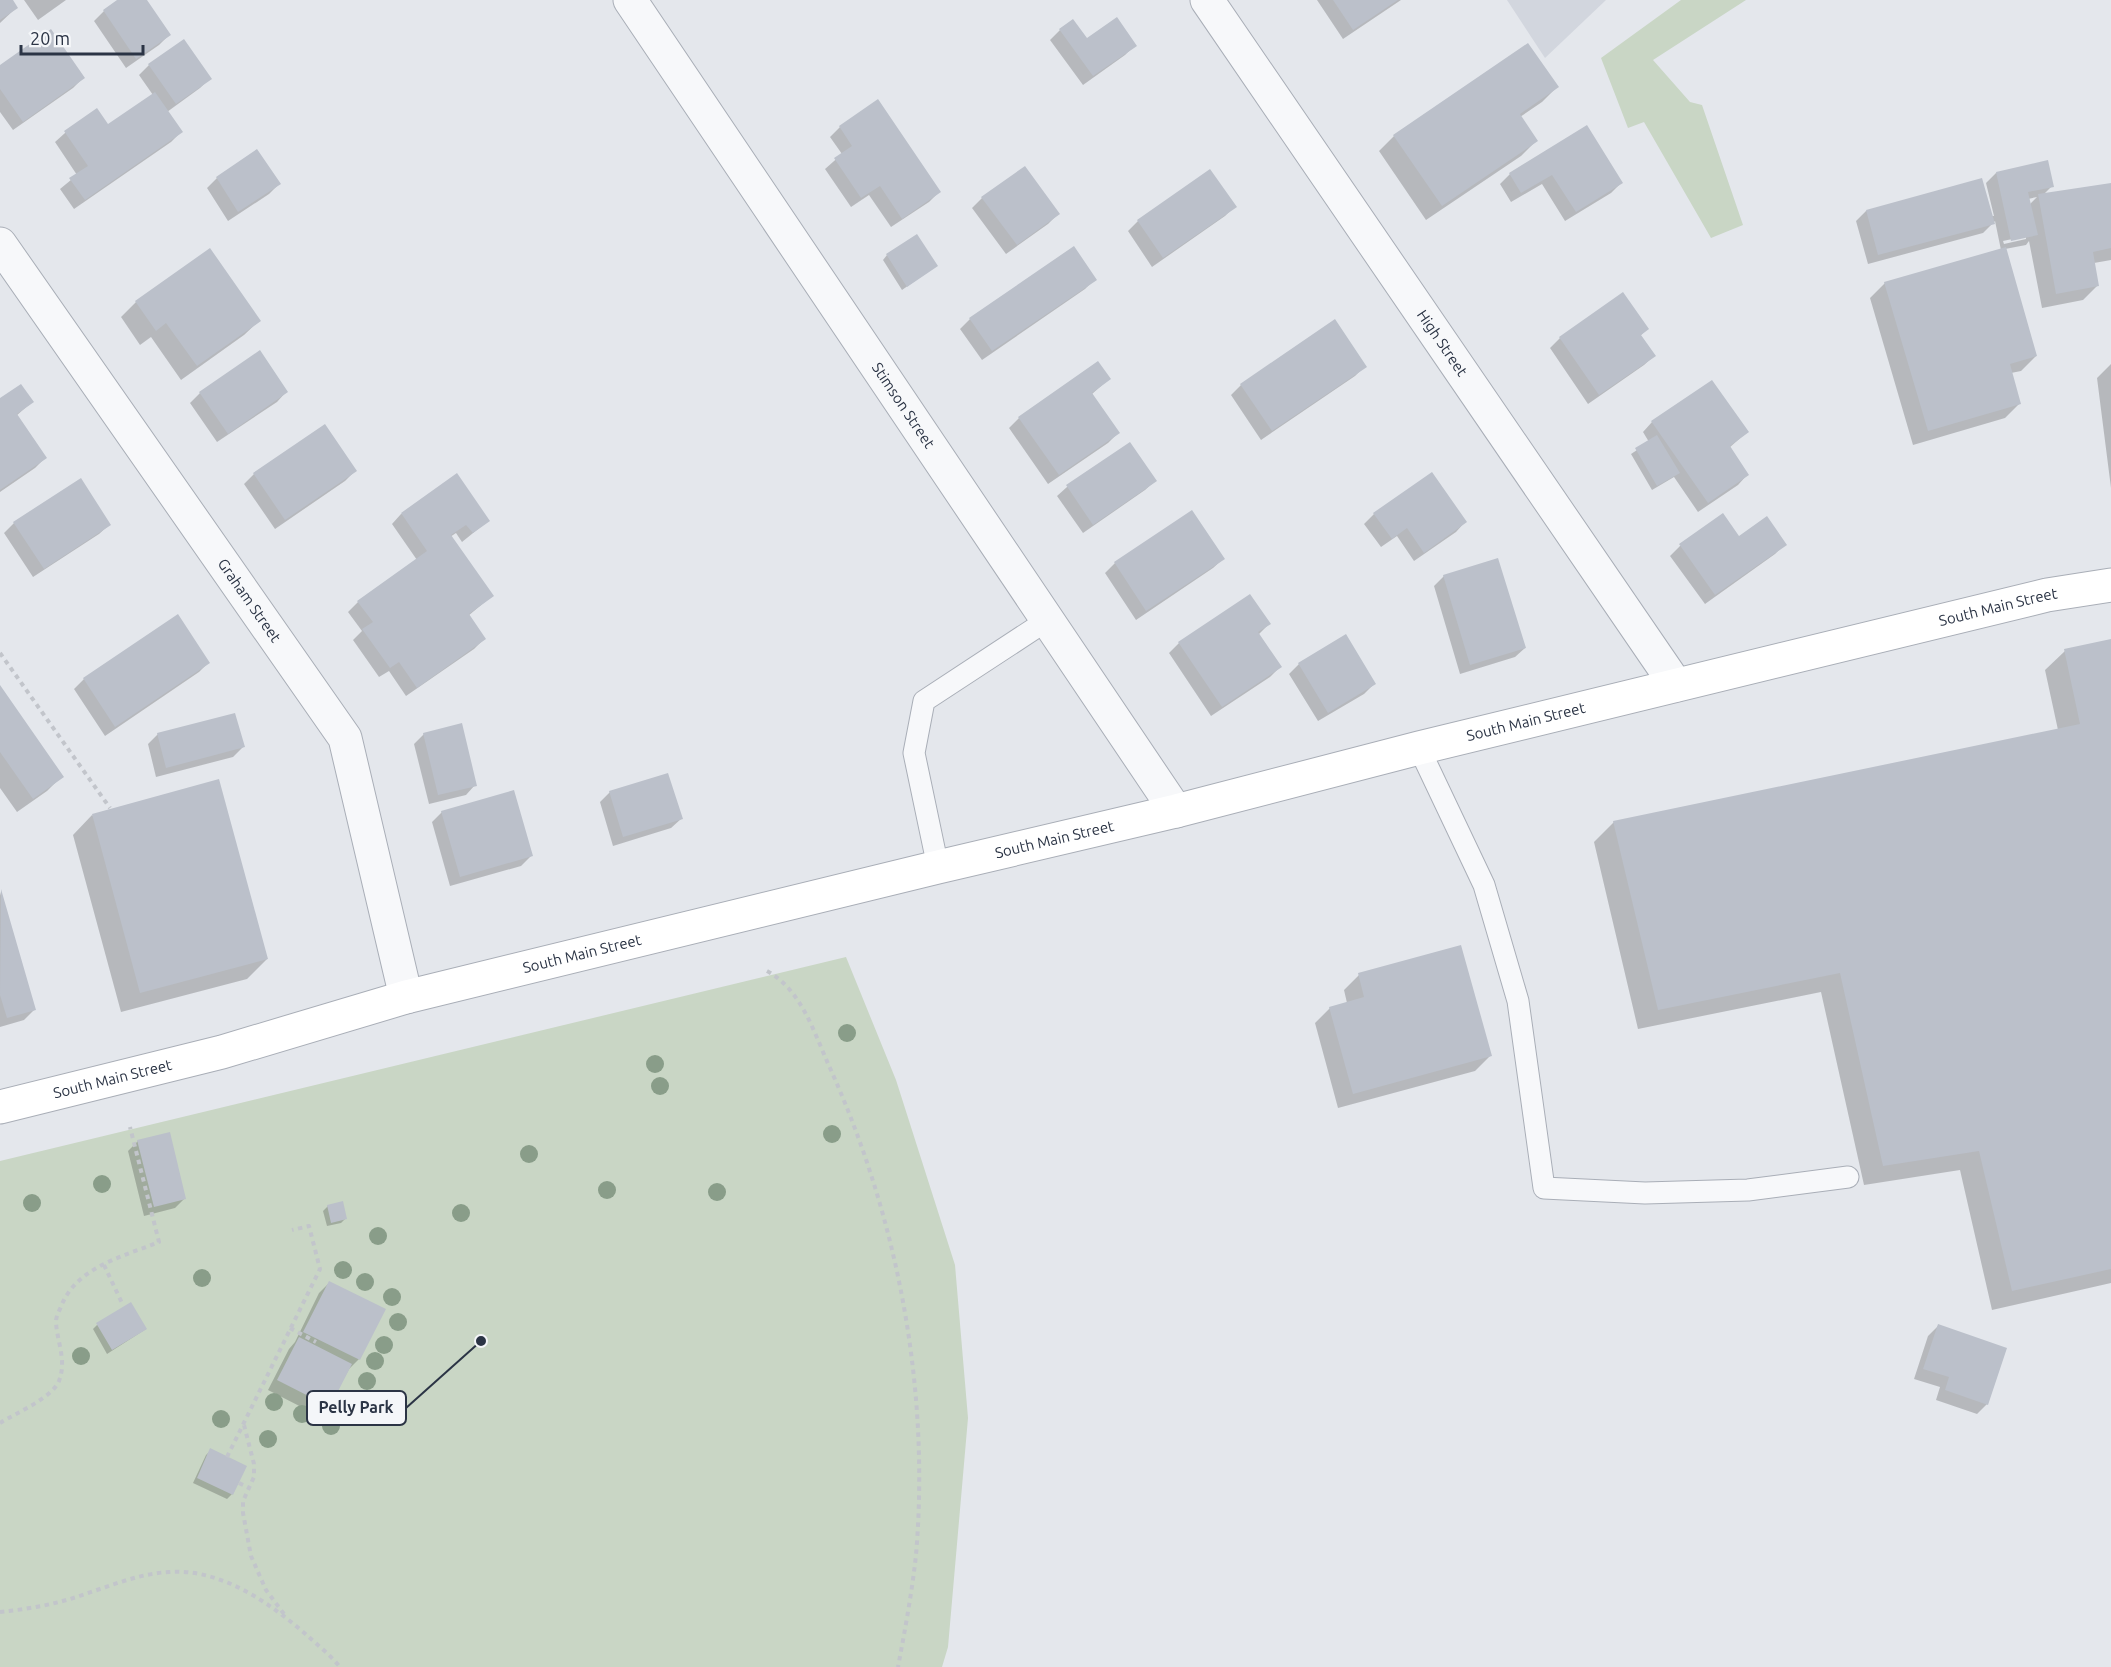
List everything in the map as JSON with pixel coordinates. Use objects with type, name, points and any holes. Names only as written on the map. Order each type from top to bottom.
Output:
[{"type":"main road","name":"South Main Street","points":[[0,1107],[222,1052],[406,997],[1176,811],[1419,748],[2047,595],[2111,585]]},
{"type":"street","name":"Stimson Street","points":[[630,0],[1176,811]]},
{"type":"street","name":"High Street","points":[[1207,0],[1676,685]]},
{"type":"street","name":"Graham Street","points":[[0,244],[345,738],[406,997]]},
{"type":"lane","points":[[938,867],[914,753],[924,701],[1046,621]]},
{"type":"lane","points":[[1419,748],[1484,885],[1515,991],[1544,1188],[1645,1193],[1748,1190],[1848,1177]]},
{"type":"path","points":[[0,653],[110,808]]},
{"type":"path","points":[[767,971],[781,978],[800,1004],[851,1115],[888,1236],[907,1323],[918,1420],[920,1466],[916,1555],[898,1667]]},
{"type":"path","points":[[0,1423],[47,1396],[59,1382],[63,1363],[56,1320],[64,1297],[75,1283],[90,1270],[159,1242],[130,1127]]},
{"type":"path","points":[[227,1456],[320,1269],[309,1226],[292,1230]]},
{"type":"path","points":[[104,1265],[122,1303]]},
{"type":"path","points":[[290,1328],[316,1342]]},
{"type":"path","points":[[244,1423],[254,1464],[254,1477],[243,1501],[250,1556],[266,1590],[288,1619]]},
{"type":"path","points":[[239,1483],[249,1488]]},
{"type":"path","points":[[0,1612],[57,1603],[151,1574],[170,1572],[204,1576],[240,1588],[288,1619],[340,1667]]},
{"type":"shaded area","points":[[1507,0],[1606,0],[1545,58]]},
{"type":"green space","points":[[1681,0],[1746,0],[1653,60],[1690,102],[1702,105],[1743,225],[1711,238],[1644,122],[1628,128],[1601,58]]},
{"type":"green space","points":[[846,957],[896,1080],[955,1265],[968,1418],[948,1647],[942,1667],[0,1667],[0,1161]]},
{"type":"building","points":[[0,0],[13,0],[18,8],[0,20]]},
{"type":"building","points":[[117,0],[147,0],[171,35],[136,59],[103,10]]},
{"type":"building","points":[[1333,0],[1398,0],[1353,30]]},
{"type":"building","points":[[1117,17],[1137,46],[1093,76],[1059,29],[1073,19],[1087,38]]},
{"type":"building","points":[[51,29],[85,78],[23,122],[0,89],[0,65]]},
{"type":"building","points":[[184,39],[212,79],[176,104],[148,64]]},
{"type":"building","points":[[1528,43],[1559,87],[1520,114],[1538,141],[1442,206],[1393,135]]},
{"type":"building","points":[[155,92],[183,132],[85,200],[69,178],[88,166],[64,131],[97,108],[108,124]]},
{"type":"building","points":[[878,99],[941,192],[902,219],[880,186],[861,198],[834,158],[852,146],[839,126]]},
{"type":"building","points":[[1587,125],[1623,183],[1576,212],[1552,175],[1521,193],[1509,173]]},
{"type":"building","points":[[257,149],[281,184],[238,212],[216,177]]},
{"type":"building","points":[[2048,160],[2054,187],[2028,192],[2038,235],[2011,241],[1996,172]]},
{"type":"building","points":[[1025,166],[1060,214],[1017,245],[981,197]]},
{"type":"building","points":[[1210,169],[1237,207],[1163,258],[1137,220]]},
{"type":"building","points":[[1982,178],[1995,224],[1878,255],[1866,210]]},
{"type":"building","points":[[2111,183],[2111,248],[2093,252],[2099,286],[2056,294],[2038,194]]},
{"type":"building","points":[[917,234],[938,266],[907,287],[886,254]]},
{"type":"building","points":[[1074,246],[1097,280],[992,351],[969,318]]},
{"type":"building","points":[[2006,247],[2037,356],[2010,364],[2021,404],[1928,431],[1884,282]]},
{"type":"building","points":[[210,248],[261,321],[197,366],[166,323],[156,331],[135,301]]},
{"type":"building","points":[[1623,292],[1649,329],[1641,335],[1656,356],[1599,395],[1559,337]]},
{"type":"building","points":[[1335,319],[1367,367],[1272,431],[1240,384]]},
{"type":"building","points":[[260,350],[288,392],[228,434],[199,392]]},
{"type":"building","points":[[1098,361],[1111,379],[1092,393],[1120,433],[1059,475],[1018,417]]},
{"type":"building","points":[[1712,380],[1749,432],[1730,446],[1749,475],[1708,503],[1651,421]]},
{"type":"building","points":[[21,384],[34,402],[17,414],[47,458],[0,490],[0,398]]},
{"type":"building","points":[[325,424],[357,471],[285,520],[253,473]]},
{"type":"building","points":[[1657,435],[1680,473],[1657,486],[1635,448]]},
{"type":"building","points":[[1130,442],[1157,481],[1093,525],[1066,485]]},
{"type":"building","points":[[1432,472],[1467,522],[1424,553],[1407,528],[1392,539],[1373,513]]},
{"type":"building","points":[[457,473],[490,521],[473,533],[466,525],[451,535],[494,596],[469,614],[486,639],[417,688],[399,662],[390,668],[362,629],[373,622],[357,601],[427,551],[401,513]]},
{"type":"building","points":[[81,478],[111,525],[44,569],[13,522]]},
{"type":"building","points":[[1192,510],[1225,559],[1146,611],[1114,562]]},
{"type":"building","points":[[1723,513],[1739,536],[1767,516],[1787,545],[1715,595],[1679,544]]},
{"type":"building","points":[[1498,558],[1526,648],[1470,665],[1443,575]]},
{"type":"building","points":[[1250,594],[1271,624],[1258,632],[1282,667],[1222,707],[1178,642]]},
{"type":"building","points":[[178,614],[210,663],[115,727],[83,678]]},
{"type":"building","points":[[1346,634],[1376,684],[1328,713],[1298,663]]},
{"type":"building","points":[[2111,639],[2111,1269],[2012,1291],[1979,1151],[1883,1166],[1840,973],[1658,1010],[1613,821],[2080,724],[2064,649]]},
{"type":"building","points":[[0,685],[64,777],[33,799],[0,752]]},
{"type":"building","points":[[235,713],[245,747],[166,768],[157,733]]},
{"type":"building","points":[[462,723],[477,786],[438,795],[423,733]]},
{"type":"building","points":[[668,773],[683,819],[623,837],[609,791]]},
{"type":"building","points":[[219,779],[268,959],[140,993],[92,814]]},
{"type":"building","points":[[514,790],[533,856],[460,877],[441,811]]},
{"type":"building","points":[[1,889],[36,1010],[7,1018],[0,995]]},
{"type":"building","points":[[1461,945],[1492,1056],[1353,1094],[1329,1007],[1364,997],[1358,973]]},
{"type":"building","points":[[170,1132],[186,1199],[154,1207],[137,1140]]},
{"type":"building","points":[[343,1201],[347,1219],[331,1223],[327,1205]]},
{"type":"building","points":[[329,1281],[386,1309],[360,1360],[303,1332]]},
{"type":"building","points":[[131,1302],[147,1329],[112,1350],[96,1323]]},
{"type":"building","points":[[1938,1324],[2007,1348],[1988,1405],[1945,1390],[1949,1377],[1923,1369]]},
{"type":"building","points":[[299,1337],[352,1364],[330,1407],[277,1380]]},
{"type":"building","points":[[210,1448],[247,1466],[233,1495],[197,1478]]},
{"type":"place","name":"Pelly Park","points":[[481,1341]]}]
